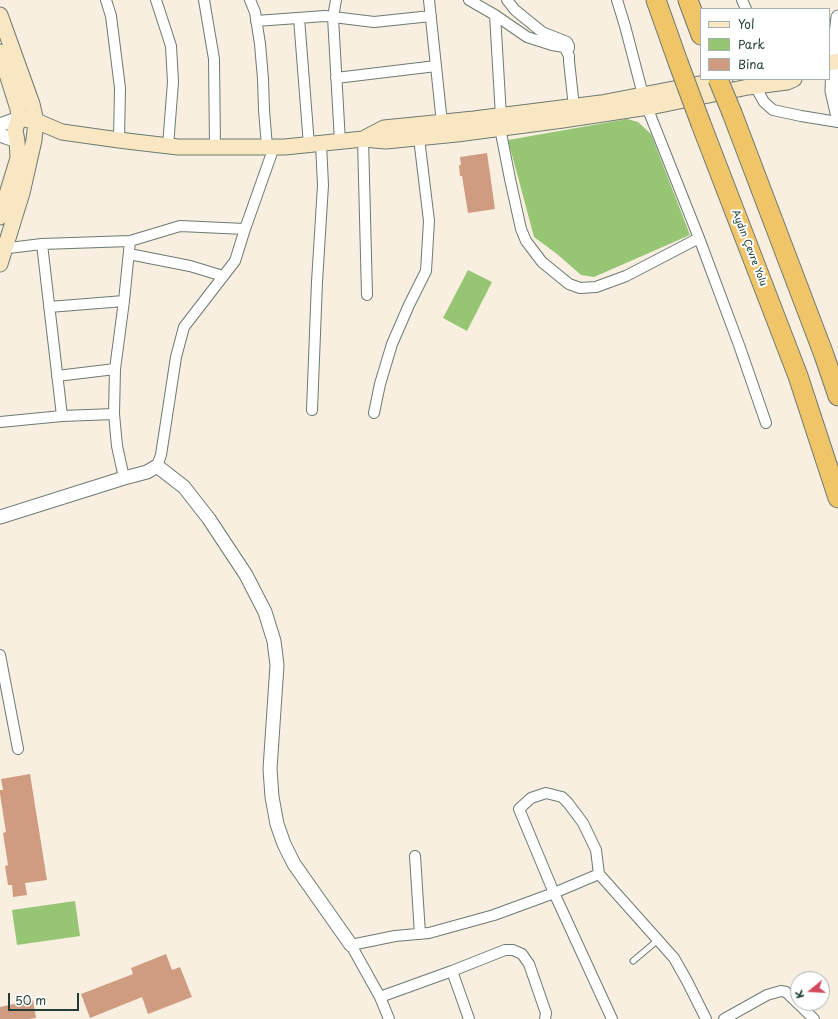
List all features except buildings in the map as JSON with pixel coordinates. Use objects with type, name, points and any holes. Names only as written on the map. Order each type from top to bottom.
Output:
[{"type":"highway","name":"Aydın Çevre Yolu","points":[[656,0],[701,124],[798,376],[838,498]]},
{"type":"highway","points":[[688,0],[700,32]]},
{"type":"highway","points":[[718,80],[824,355],[838,396]]},
{"type":"main road","points":[[0,15],[32,104],[36,121],[34,140],[22,193],[2,248],[0,264]]},
{"type":"main road","points":[[0,52],[18,109],[19,118],[15,130],[18,158],[0,218]]},
{"type":"main road","points":[[364,139],[384,128],[442,123],[563,120],[645,101],[721,80]]},
{"type":"main road","points":[[19,118],[36,121],[62,132],[168,146],[285,147],[364,139],[386,141],[419,138],[574,107],[601,103],[645,101],[787,82],[792,80]]},
{"type":"main road","points":[[17,140],[34,140],[62,132]]},
{"type":"street","points":[[106,0],[111,16],[120,88],[119,140]]},
{"type":"street","points":[[156,0],[171,46],[173,82],[168,146]]},
{"type":"street","points":[[204,0],[214,59],[215,147]]},
{"type":"street","points":[[0,517],[147,472],[157,466],[161,455],[176,357],[184,327],[235,261],[270,147],[264,110],[260,44],[255,12],[250,0]]},
{"type":"street","points":[[336,0],[333,17],[340,142]]},
{"type":"street","points":[[429,0],[442,123]]},
{"type":"street","points":[[470,0],[527,37],[552,45],[564,47],[569,56]]},
{"type":"street","points":[[507,0],[515,10],[542,32],[567,42],[569,46],[569,61],[574,107]]},
{"type":"street","points":[[617,0],[645,101],[739,344],[766,423]]},
{"type":"street","points":[[495,15],[501,122],[510,180],[521,229],[526,241],[542,262],[569,284],[580,288],[596,287],[626,276],[699,238]]},
{"type":"street","points":[[256,21],[325,16],[374,22],[431,16]]},
{"type":"street","points":[[838,17],[832,63],[832,91],[838,117]]},
{"type":"street","points":[[299,18],[315,144],[323,185],[312,410]]},
{"type":"street","points":[[336,78],[436,66]]},
{"type":"street","points":[[755,86],[764,102],[773,110],[838,122]]},
{"type":"street","points":[[0,126],[19,118]]},
{"type":"street","points":[[0,135],[17,140]]},
{"type":"street","points":[[374,413],[380,384],[392,344],[426,271],[429,221],[419,138]]},
{"type":"street","points":[[364,139],[367,295]]},
{"type":"street","points":[[2,248],[42,244],[130,241],[180,226],[245,229]]},
{"type":"street","points":[[124,478],[117,446],[114,414],[115,369],[130,241]]},
{"type":"street","points":[[42,244],[62,416]]},
{"type":"street","points":[[129,254],[190,266],[223,276]]},
{"type":"street","points":[[49,307],[124,301]]},
{"type":"street","points":[[57,376],[115,369]]},
{"type":"street","points":[[0,422],[62,416],[114,414]]},
{"type":"street","points":[[157,466],[184,487],[209,519],[246,575],[265,612],[274,641],[277,665],[270,769],[272,797],[277,824],[284,844],[294,864],[351,945],[380,997],[389,1019]]},
{"type":"street","points":[[0,655],[18,749]]},
{"type":"street","points":[[612,1019],[554,893],[519,809],[531,798],[546,793],[562,798],[568,803],[583,823],[596,850],[599,874],[674,958],[706,1019]]},
{"type":"street","points":[[415,856],[420,934]]},
{"type":"street","points":[[351,945],[395,936],[429,933],[494,914],[554,893],[599,874]]},
{"type":"street","points":[[380,997],[452,972],[506,950],[513,950],[522,954],[529,964],[546,1012],[545,1019]]},
{"type":"street","points":[[452,972],[469,1019]]},
{"type":"street","points":[[724,1019],[767,995],[781,991],[786,992],[814,1019]]},
{"type":"lane","points":[[633,962],[658,940]]},
{"type":"green space","points":[[627,119],[638,122],[651,134],[690,235],[594,277],[581,275],[557,254],[534,237],[508,140]]},
{"type":"green space","points":[[468,270],[492,282],[467,331],[443,318]]},
{"type":"green space","points":[[75,901],[80,936],[17,945],[12,910]]}]
